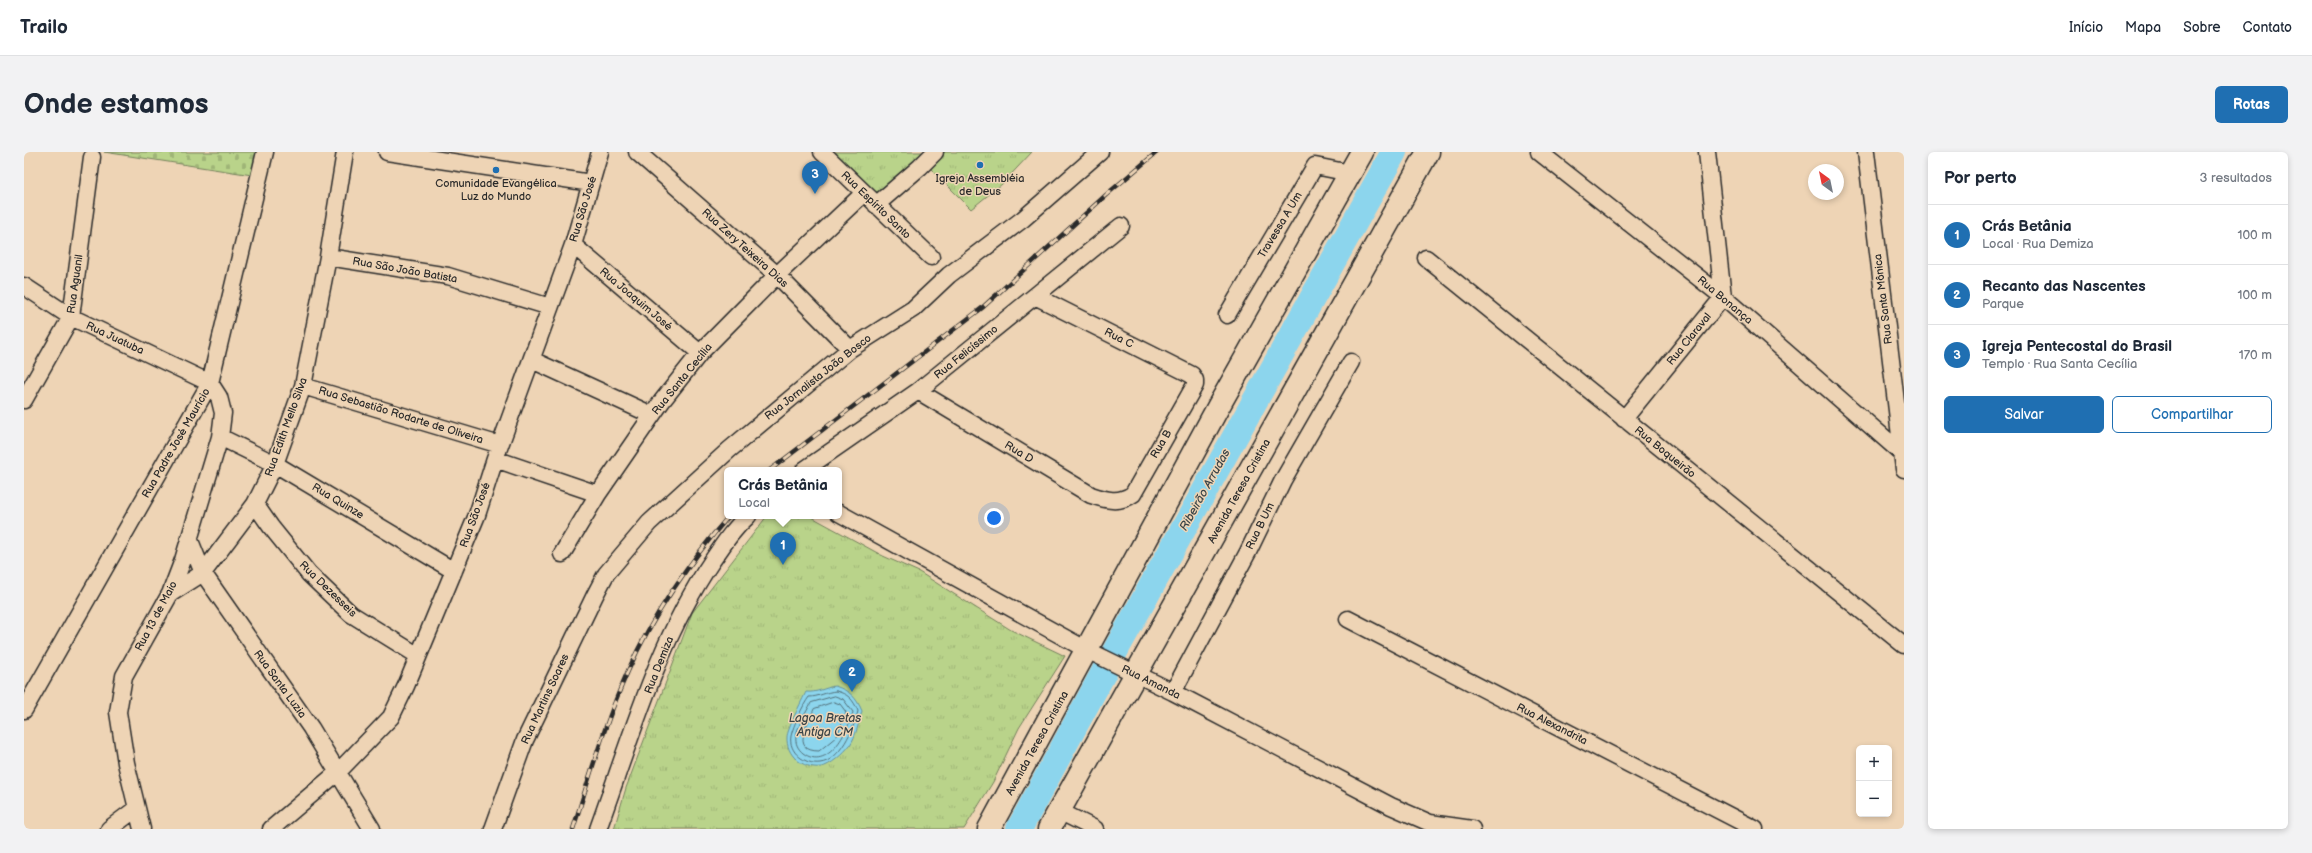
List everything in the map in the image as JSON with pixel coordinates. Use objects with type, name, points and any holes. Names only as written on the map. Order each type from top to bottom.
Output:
[{"type":"main road","name":"Avenida Teresa Cristina","points":[[989,829],[1093,653],[1253,343],[1362,152]]},
{"type":"main road","name":"Avenida Teresa Cristina","points":[[1054,820],[1130,673],[1428,152]]},
{"type":"street","name":"Rua Padre José Maurício","points":[[24,710],[210,383],[265,152]]},
{"type":"street","name":"Rua Edith Mello Silva","points":[[170,594],[203,573],[255,504],[275,464],[303,386],[328,257],[345,152]]},
{"type":"street","points":[[387,152],[591,183]]},
{"type":"street","name":"Rua São José","points":[[271,829],[338,772],[391,717],[406,686],[417,655],[477,515],[497,452],[532,360],[573,244],[600,152]]},
{"type":"street","name":"Rua Zery Teixeira Dias","points":[[637,152],[777,275],[850,349]]},
{"type":"street","name":"Rua Espírito Santo","points":[[822,152],[931,257]]},
{"type":"street","points":[[876,205],[935,152]]},
{"type":"street","name":"Rua Jornalista João Bosco","points":[[606,574],[649,523],[686,488],[813,378],[850,349],[913,309],[949,275],[1023,220],[1100,152]]},
{"type":"street","name":"Rua Bonança","points":[[1539,152],[1723,297],[1903,454]]},
{"type":"street","points":[[1707,152],[1723,297]]},
{"type":"street","name":"Rua Santa Mônica","points":[[1866,152],[1904,469]]},
{"type":"street","name":"Rua Aguanil","points":[[24,400],[71,317],[92,157]]},
{"type":"street","name":"Travessa A Um","points":[[1227,315],[1315,166],[1350,173]]},
{"type":"street","name":"Rua Santa Cecília","points":[[562,554],[598,494],[652,415],[700,353],[777,275],[864,193]]},
{"type":"street","name":"Rua Felicíssimo","points":[[808,467],[918,391],[1121,226]]},
{"type":"street","name":"Rua Joaquim José","points":[[573,244],[700,353]]},
{"type":"street","name":"Rua São João Batista","points":[[328,257],[448,276],[550,308]]},
{"type":"street","name":"Rua Boqueirão","points":[[1426,258],[1904,645]]},
{"type":"street","name":"Rua Juatuba","points":[[24,286],[71,317],[210,383]]},
{"type":"street","name":"Rua C","points":[[1035,296],[1192,375],[1196,380],[1195,385]]},
{"type":"street","name":"Rua Claraval","points":[[1624,419],[1723,297]]},
{"type":"street","points":[[532,360],[652,415]]},
{"type":"street","name":"Rua B Um","points":[[1173,692],[1248,552],[1283,480],[1351,362]]},
{"type":"street","name":"Rua 13 de Maio","points":[[142,829],[118,712],[124,676],[170,594],[220,437],[223,413],[220,397],[210,383]]},
{"type":"street","name":"Rua B","points":[[1124,500],[1133,494],[1195,385]]},
{"type":"street","name":"Rua Sebastião Rodarte de Oliveira","points":[[303,386],[497,452],[598,494]]},
{"type":"street","name":"Rua D","points":[[918,391],[1091,495],[1106,500],[1124,500]]},
{"type":"street","name":"Rua Quinze","points":[[220,437],[275,464],[454,571]]},
{"type":"street","name":"Rua Dezesseis","points":[[255,504],[271,527],[310,574],[351,614],[417,655]]},
{"type":"street","name":"Rua Amanda","points":[[842,515],[1130,673],[1173,692],[1391,806],[1430,823],[1472,829]]},
{"type":"street","name":"Rua Demiza","points":[[598,829],[660,659],[691,592],[735,528],[745,519]]},
{"type":"street","name":"Rua Santa Luzia","points":[[189,538],[203,573],[311,728],[372,829]]},
{"type":"street","name":"Rua Martins Soares","points":[[493,829],[525,740],[606,574]]},
{"type":"street","name":"Rua Alexandrita","points":[[1348,619],[1753,828]]},
{"type":"street","points":[[110,829],[137,808]]},
{"type":"street","points":[[1054,820],[1095,829]]},
{"type":"green space","points":[[104,152],[256,152],[252,175]]},
{"type":"green space","points":[[829,152],[929,152],[876,199]]},
{"type":"green space","points":[[942,152],[1032,152],[1002,184],[971,209],[928,166]]},
{"type":"green space","points":[[765,519],[815,519],[883,556],[919,572],[1011,630],[1065,656],[1019,728],[993,782],[964,829],[614,829],[626,788],[692,613]]},
{"type":"water","name":"Lagoa Bretas Antiga CM","points":[[835,686],[852,695],[862,711],[856,733],[850,745],[833,762],[821,767],[808,766],[796,760],[789,750],[787,737],[789,728],[806,692],[817,691]]},
{"type":"waterway","name":"Ribeirão Arrudas","points":[[1019,829],[1118,646],[1394,152]]},
{"type":"railway","points":[[774,467],[982,308],[1106,195],[1157,152]]},
{"type":"railway","points":[[573,829],[605,729],[637,651],[660,610],[686,570],[727,519]]},
{"type":"place","name":"Igreja Assembléia de Deus","points":[[980,165]]},
{"type":"place","name":"Comunidade Evangélica Luz do Mundo","points":[[496,170]]},
{"type":"place","name":"Igreja Pentecostal do Brasil","points":[[815,194]]},
{"type":"place","name":"Crás Betânia","points":[[783,565]]},
{"type":"place","name":"Recanto das Nascentes","points":[[852,692]]}]
